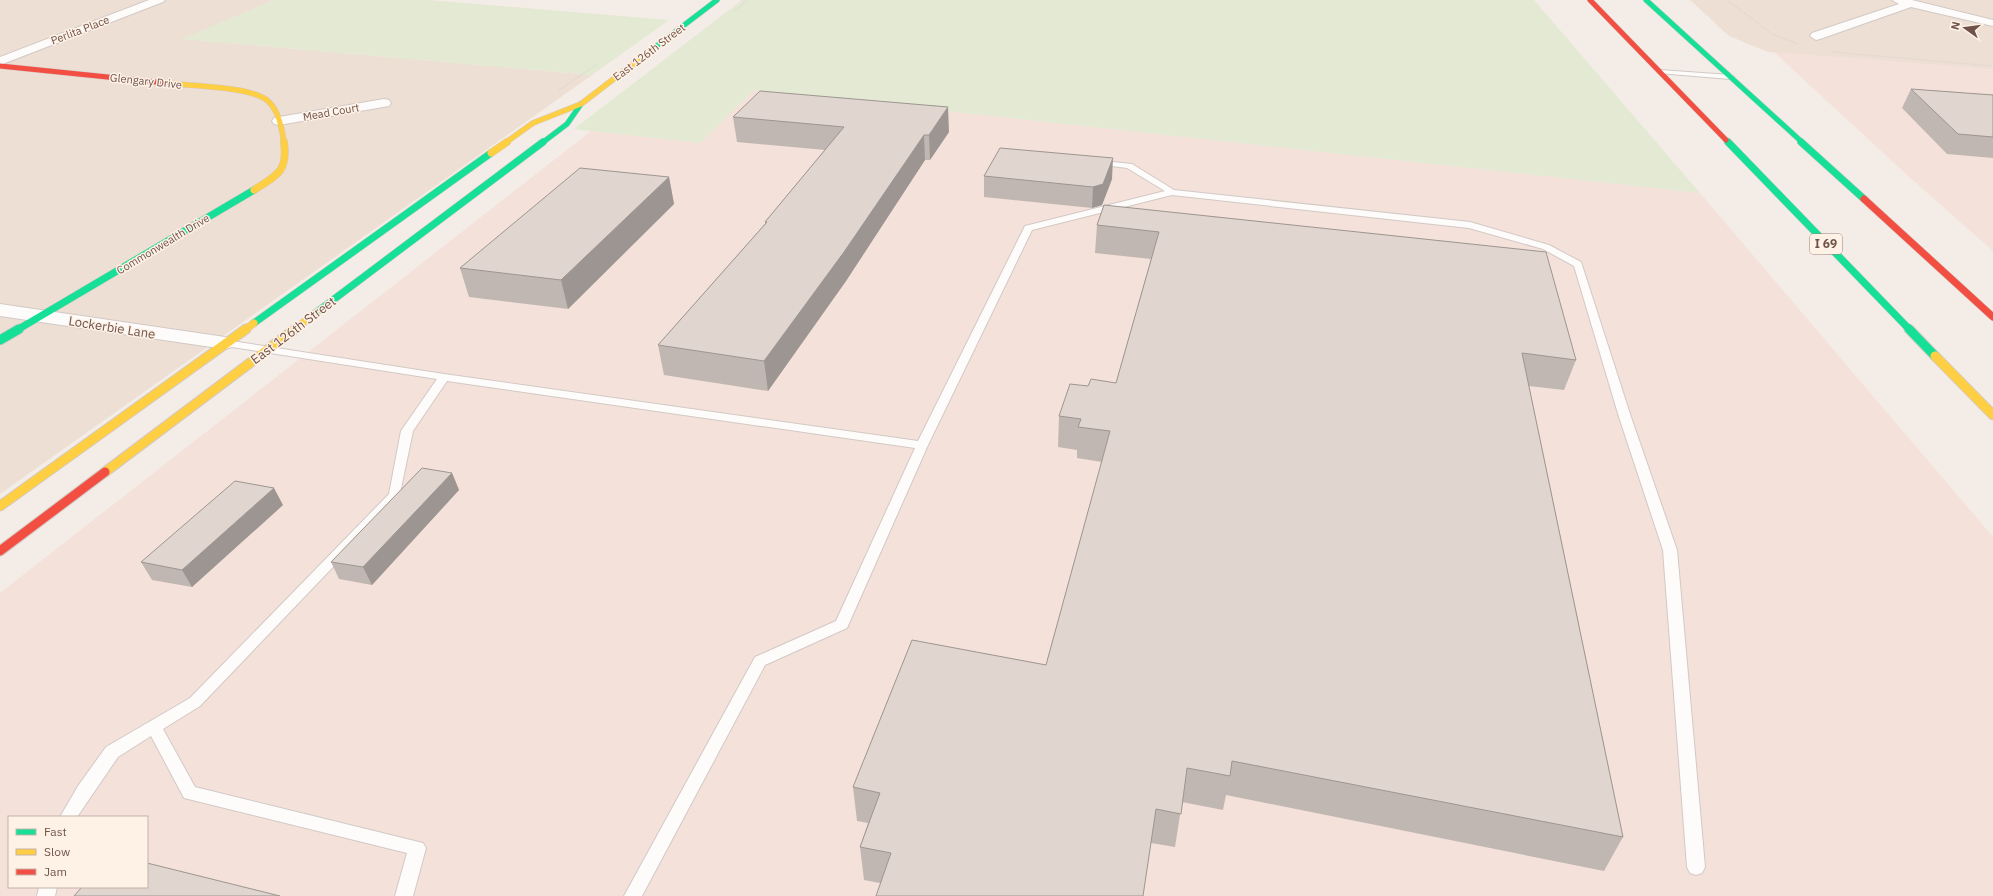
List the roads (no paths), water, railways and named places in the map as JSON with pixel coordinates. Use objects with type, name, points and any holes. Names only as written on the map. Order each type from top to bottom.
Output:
[{"type":"main road","name":"East 126th Street","points":[[0,506],[533,123],[580,104],[717,0]]},
{"type":"main road","name":"I 69","points":[[1590,0],[1993,415]]},
{"type":"main road","points":[[1646,0],[1993,317]]},
{"type":"main road","name":"Glengary Drive","points":[[0,66],[244,92],[266,99],[272,104],[279,121]]},
{"type":"main road","name":"East 126th Street","points":[[0,551],[567,124],[580,104]]},
{"type":"main road","name":"Commonwealth Drive","points":[[0,340],[267,182],[279,172],[284,162],[279,121]]},
{"type":"street","name":"Perlita Place","points":[[0,61],[159,0]]},
{"type":"street","points":[[1898,0],[1993,22]]},
{"type":"street","points":[[1816,36],[1911,3]]},
{"type":"street","name":"Mead Court","points":[[279,121],[384,103]]},
{"type":"street","name":"Lockerbie Lane","points":[[0,310],[225,343]]},
{"type":"lane","points":[[1660,72],[1730,77]]},
{"type":"lane","points":[[1091,161],[1129,166],[1172,192]]},
{"type":"lane","points":[[633,896],[760,661],[842,624],[922,445],[1028,228],[1172,192],[1470,225],[1546,247],[1578,264],[1625,417],[1670,550],[1696,867]]},
{"type":"lane","points":[[225,343],[444,377],[922,445]]},
{"type":"lane","points":[[69,816],[112,752],[195,702],[395,495],[407,431],[444,377]]},
{"type":"lane","points":[[154,727],[190,793],[417,848],[404,896]]}]
